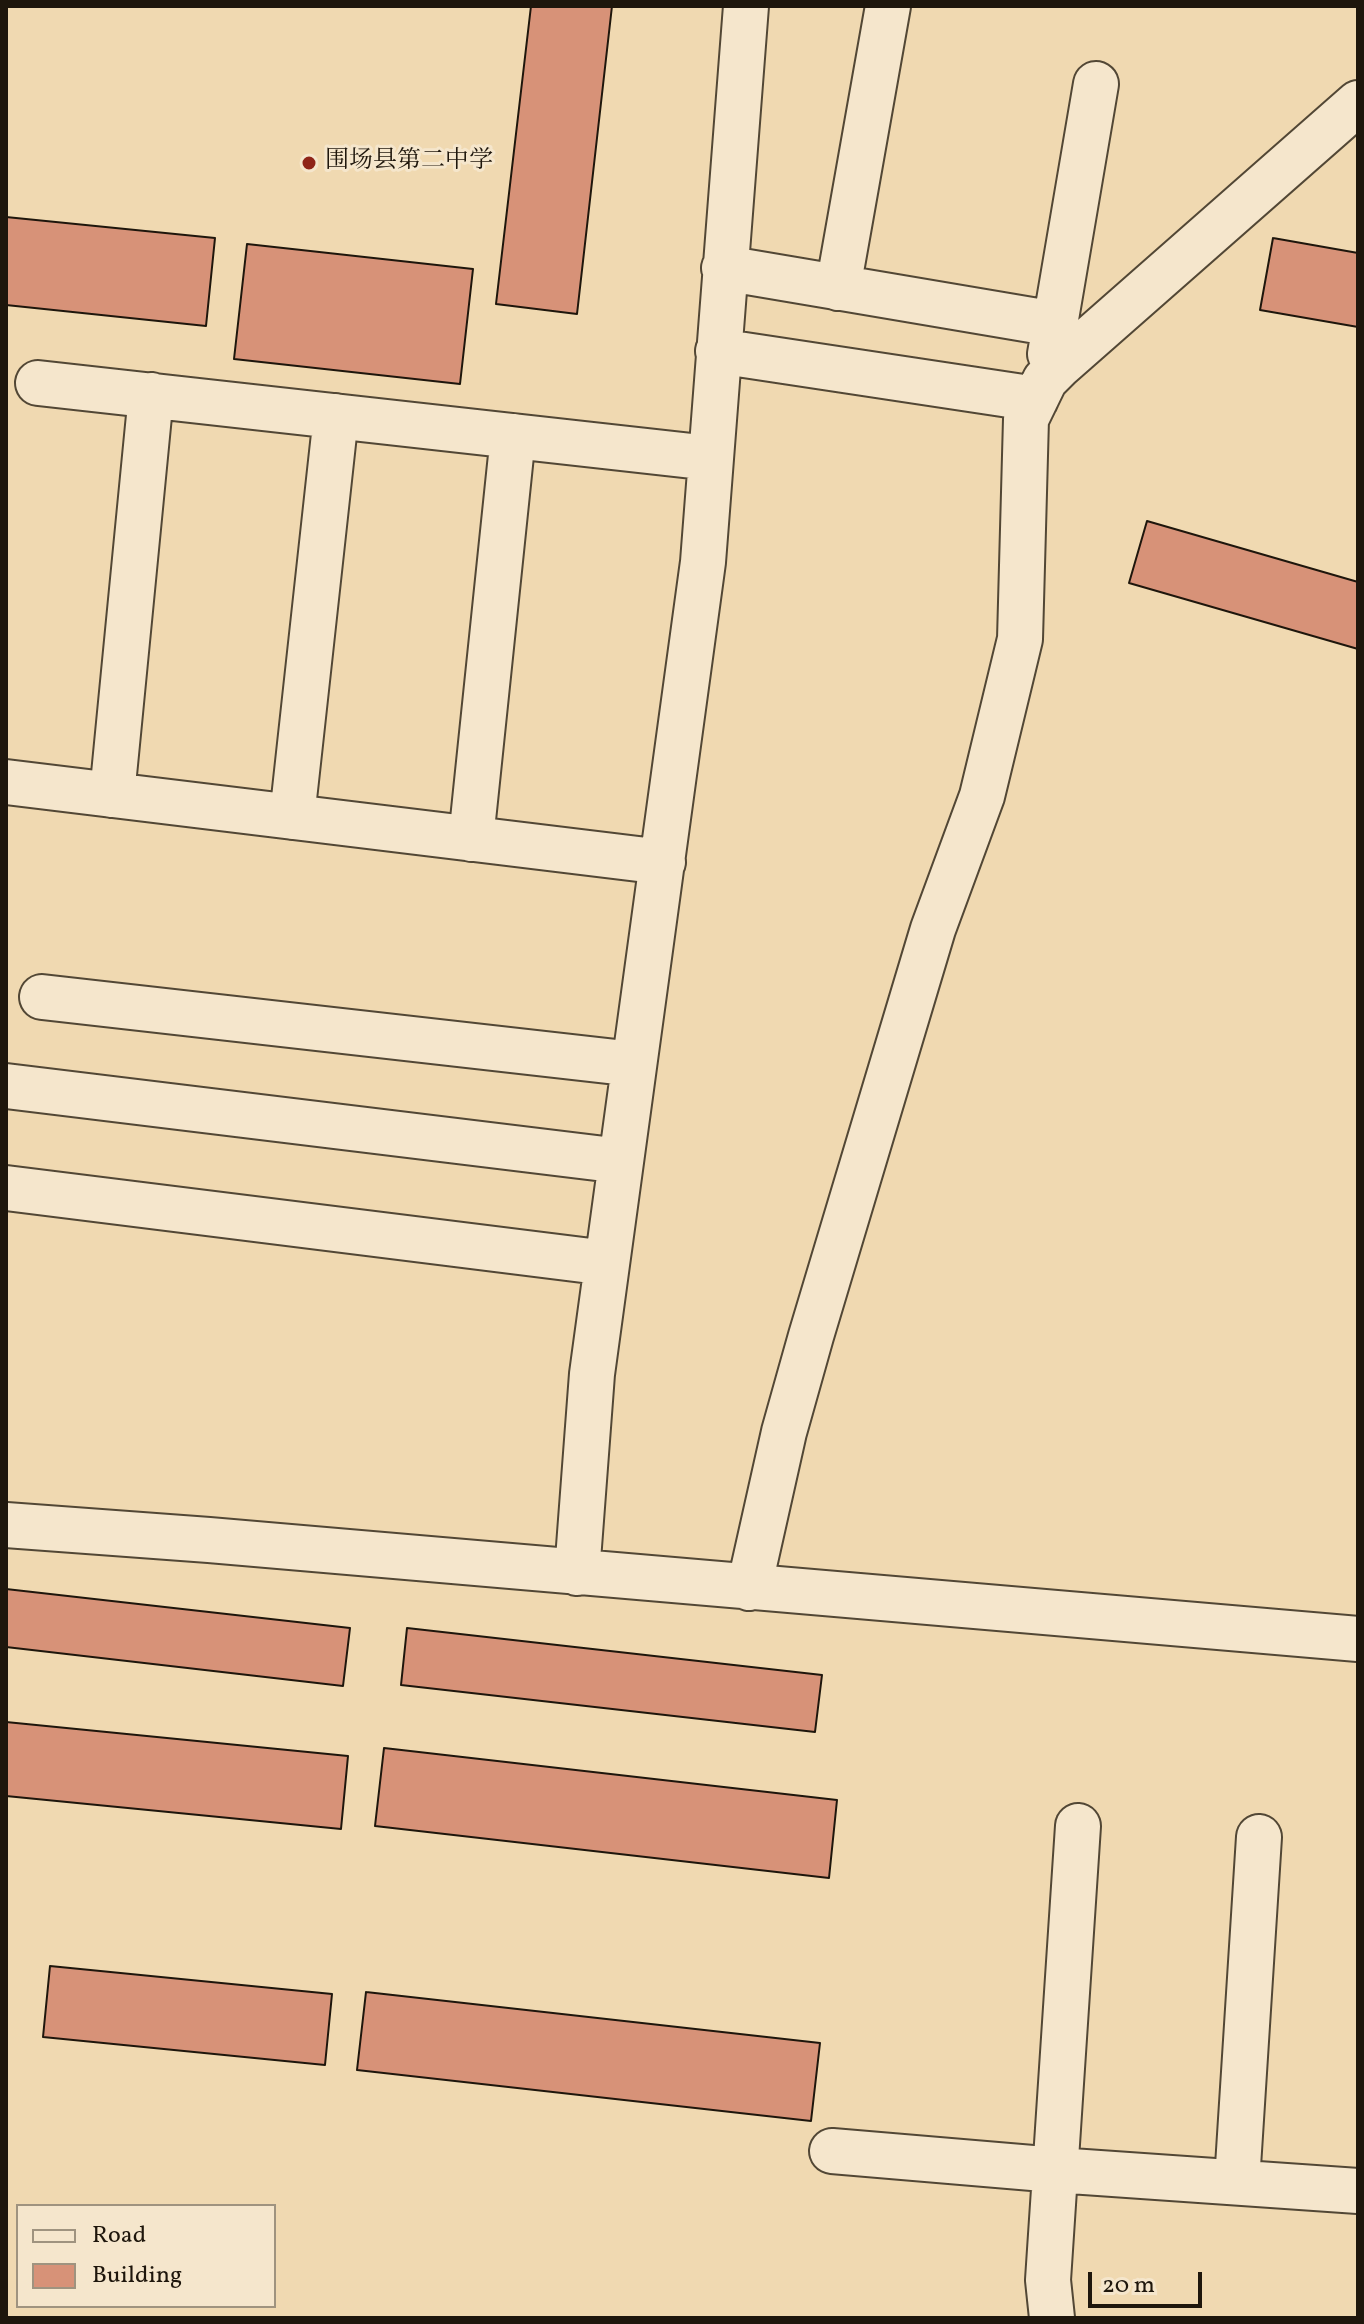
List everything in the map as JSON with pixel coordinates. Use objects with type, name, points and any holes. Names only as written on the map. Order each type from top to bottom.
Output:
[{"type":"street","points":[[577,1573],[592,1374],[703,562],[746,6]]},
{"type":"street","points":[[838,288],[888,6]]},
{"type":"street","points":[[749,1588],[784,1432],[811,1336],[933,929],[982,796],[1017,653],[1020,639],[1026,419],[1041,390],[1055,324],[1096,84]]},
{"type":"street","points":[[718,351],[1041,390],[1358,103]]},
{"type":"street","points":[[724,268],[1055,324]]},
{"type":"street","points":[[38,383],[710,458]]},
{"type":"street","points":[[112,795],[151,395]]},
{"type":"street","points":[[292,817],[336,416]]},
{"type":"street","points":[[471,839],[513,436]]},
{"type":"street","points":[[6,782],[663,862]]},
{"type":"street","points":[[42,997],[634,1064]]},
{"type":"street","points":[[6,1086],[621,1161]]},
{"type":"street","points":[[6,1188],[607,1263]]},
{"type":"street","points":[[6,1525],[1358,1639]]},
{"type":"street","points":[[1052,2318],[1048,2280],[1078,1826]]},
{"type":"street","points":[[1237,2182],[1259,1837]]},
{"type":"street","points":[[832,2151],[1358,2191]]},
{"type":"building","points":[[531,6],[612,6],[577,314],[496,304]]},
{"type":"building","points":[[6,217],[215,238],[206,326],[6,305]]},
{"type":"building","points":[[1273,238],[1358,253],[1358,327],[1260,310]]},
{"type":"building","points":[[247,244],[473,269],[460,384],[234,359]]},
{"type":"building","points":[[1147,521],[1358,582],[1358,649],[1129,583]]},
{"type":"building","points":[[6,1589],[350,1628],[343,1686],[6,1647]]},
{"type":"building","points":[[407,1628],[822,1675],[815,1732],[401,1685]]},
{"type":"building","points":[[6,1722],[348,1756],[341,1829],[6,1796]]},
{"type":"building","points":[[384,1748],[837,1800],[829,1878],[375,1826]]},
{"type":"building","points":[[50,1966],[332,1994],[325,2065],[43,2037]]},
{"type":"building","points":[[366,1992],[820,2043],[811,2121],[357,2070]]},
{"type":"place","name":"围场县第二中学","points":[[309,163]]}]
